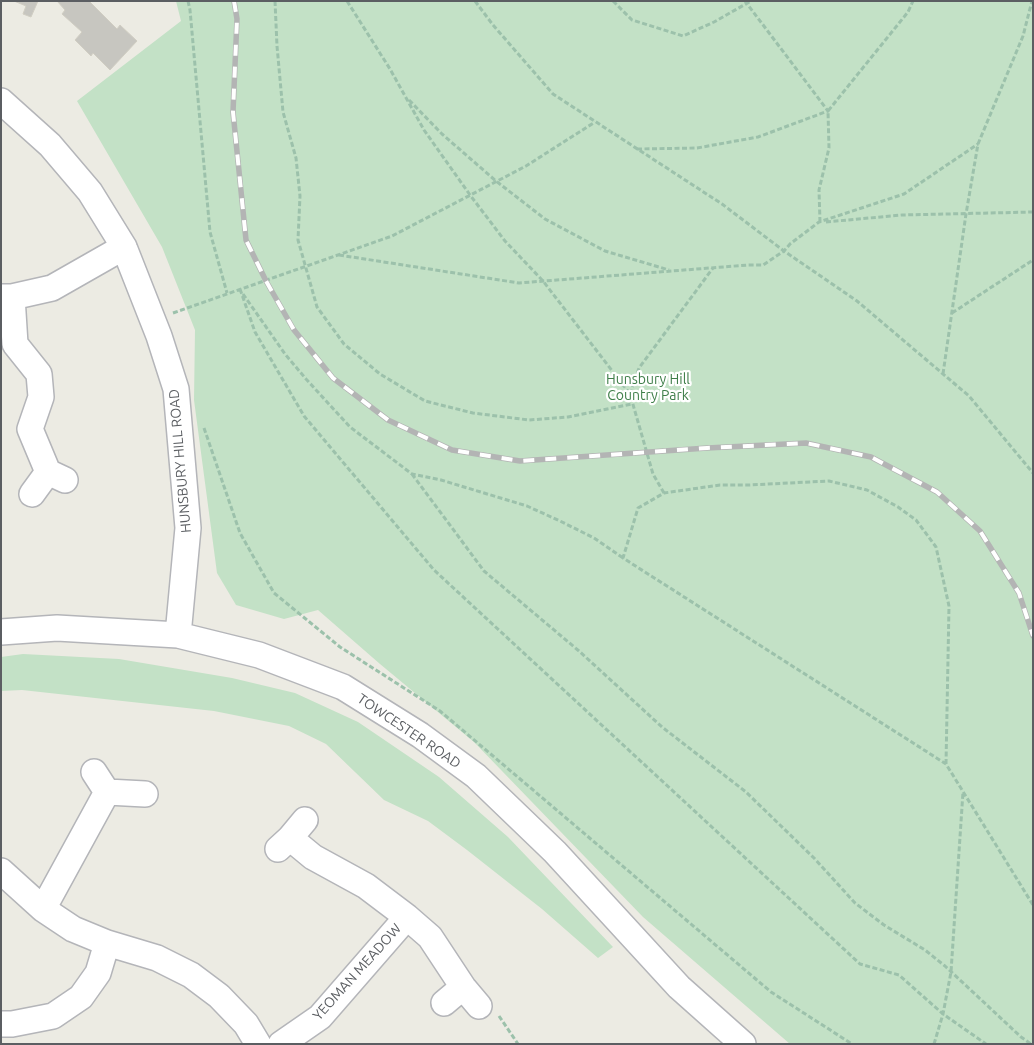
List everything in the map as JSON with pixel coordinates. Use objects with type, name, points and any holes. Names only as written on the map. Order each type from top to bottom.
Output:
[{"type":"street","name":"HUNSBURY HILL ROAD","points":[[1,101],[50,145],[90,192],[124,247],[153,320],[176,389],[188,528],[178,635]]},
{"type":"street","points":[[32,494],[56,476],[30,429],[41,397],[39,374],[15,344],[7,297],[52,288],[124,247]]},
{"type":"street","name":"TOWCESTER ROAD","points":[[1,632],[58,628],[178,635],[259,655],[343,688],[420,735],[476,776],[555,852],[679,987],[743,1044]]},
{"type":"street","points":[[43,909],[100,782],[145,794]]},
{"type":"street","name":"YEOMAN MEADOW","points":[[291,836],[313,857],[366,886],[430,937],[471,996]]},
{"type":"street","points":[[1,871],[43,909],[73,929],[107,943],[157,958],[190,975],[219,996],[246,1024],[258,1044]]},
{"type":"street","name":"YEOMAN MEADOW","points":[[281,1044],[320,1017],[406,917]]},
{"type":"street","points":[[9,1031],[53,1016],[81,997],[98,973],[107,943]]},
{"type":"street","points":[[444,1003],[471,996]]},
{"type":"path","points":[[188,1],[210,232],[227,293]]},
{"type":"path","points":[[275,1],[276,46],[283,112],[296,158],[300,196],[298,240],[317,307],[344,344],[380,374],[425,401],[473,413],[529,420],[568,417],[632,404]]},
{"type":"path","points":[[347,1],[390,69],[424,130],[470,195],[505,241],[543,281],[630,394],[653,474],[664,493]]},
{"type":"path","points":[[475,1],[493,25],[553,94],[722,204],[784,251],[857,301],[969,396],[1033,473]]},
{"type":"path","points":[[613,1],[632,20],[683,36],[714,22],[745,2],[752,1]]},
{"type":"path","points":[[636,149],[697,148],[758,137],[828,111],[908,12],[913,1]]},
{"type":"path","points":[[943,374],[978,144],[1023,36],[1032,1]]},
{"type":"path","points":[[745,2],[828,111],[829,148],[819,190],[819,222]]},
{"type":"path","points":[[405,96],[442,134],[496,181],[545,219],[605,251],[672,271]]},
{"type":"path","points":[[153,320],[392,236],[526,166],[595,122]]},
{"type":"path","points":[[339,255],[518,283],[762,265],[784,251],[790,244],[819,222],[904,194],[978,144]]},
{"type":"path","points":[[819,222],[902,215],[1033,212]]},
{"type":"path","points":[[952,314],[1033,260]]},
{"type":"path","points":[[630,394],[639,368],[713,268]]},
{"type":"path","points":[[240,289],[285,354],[350,427],[412,474],[484,572],[579,651],[662,727],[746,792],[814,858],[855,903],[884,925],[924,950],[1031,1044]]},
{"type":"path","points":[[240,289],[255,332],[304,416],[434,570],[860,964],[899,975],[943,1014],[986,1044]]},
{"type":"path","points":[[204,428],[240,533],[274,593],[340,646],[440,711],[771,992],[852,1044]]},
{"type":"path","points":[[412,474],[441,480],[527,506],[594,538],[946,764],[1033,906]]},
{"type":"path","points":[[623,558],[638,508],[664,493],[720,485],[829,480],[867,490],[898,507],[916,520],[936,547],[949,606],[946,764]]},
{"type":"path","points":[[934,1044],[943,1014],[951,972],[963,792]]},
{"type":"path","points":[[471,996],[497,1014],[518,1044]]},
{"type":"green space","name":"Hunsbury Hill Country Park","points":[[176,1],[1033,1],[1033,1044],[790,1044],[643,917],[474,742],[318,610],[284,619],[236,605],[217,573],[194,400],[195,330],[162,247],[77,101],[181,21]]},
{"type":"green space","points":[[23,654],[119,659],[232,678],[295,693],[358,722],[439,777],[508,837],[613,947],[598,958],[542,909],[428,821],[384,800],[326,744],[289,726],[214,711],[22,690],[1,691],[1,657]]},
{"type":"building","points":[[14,1],[38,1],[31,17],[23,14],[26,6]]},
{"type":"building","points":[[57,1],[89,1],[117,29],[120,25],[137,41],[110,70],[93,53],[91,56],[75,40],[82,32],[62,14],[65,10]]},
{"type":"railway","points":[[234,1],[237,19],[233,112],[246,240],[266,281],[294,330],[333,378],[388,420],[452,450],[520,461],[806,443],[871,457],[937,492],[980,531],[1019,593],[1033,636]]}]
